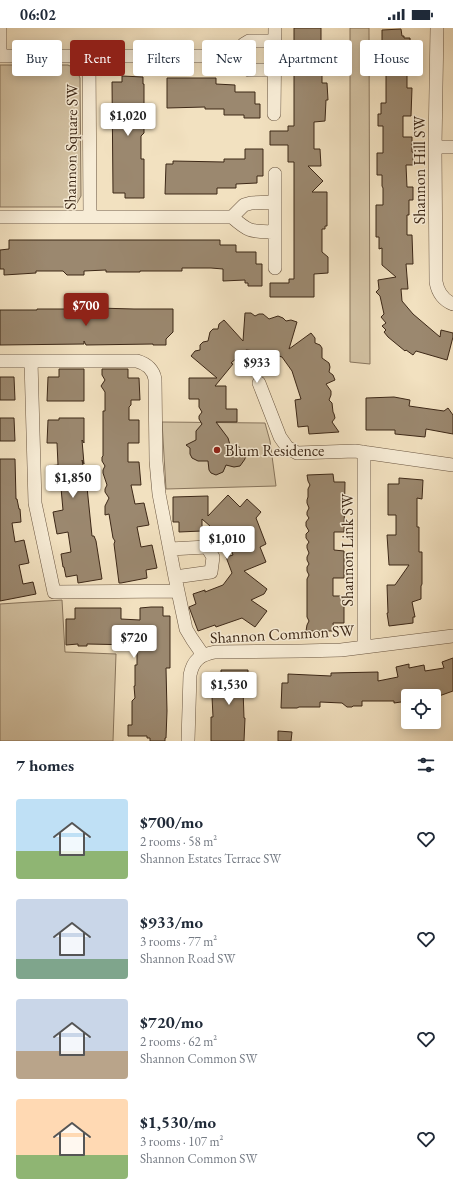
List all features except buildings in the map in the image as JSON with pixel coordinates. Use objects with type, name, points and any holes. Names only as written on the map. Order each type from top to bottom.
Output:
[{"type":"street","points":[[0,28],[0,56],[70,56]]},
{"type":"street","name":"Shannon Hill SW","points":[[436,28],[436,282],[442,297],[446,301],[453,304]]},
{"type":"street","points":[[253,40],[275,34]]},
{"type":"street","points":[[125,56],[202,56]]},
{"type":"street","name":"Shannon Square SW","points":[[0,217],[90,217],[89,76]]},
{"type":"street","points":[[274,76],[274,114]]},
{"type":"street","points":[[435,148],[453,147]]},
{"type":"street","points":[[275,174],[275,268]]},
{"type":"street","points":[[90,217],[232,217],[251,202],[275,202]]},
{"type":"street","points":[[232,217],[244,228],[252,231],[275,232]]},
{"type":"street","points":[[0,361],[137,361],[146,364],[154,373],[155,447],[159,494],[186,629],[203,655]]},
{"type":"street","points":[[31,361],[35,503],[54,592],[178,591]]},
{"type":"street","points":[[259,383],[280,437],[289,449],[297,453],[305,454],[337,451],[364,452],[453,465]]},
{"type":"street","name":"Shannon Link SW","points":[[364,452],[364,647]]},
{"type":"street","points":[[170,549],[207,547],[214,558],[211,572],[175,576]]},
{"type":"street","name":"Shannon Common SW","points":[[188,741],[190,675],[192,667],[203,655],[215,652],[312,651],[364,647],[453,636]]},
{"type":"shaded area","points":[[350,28],[369,28],[369,40],[360,40],[360,76],[369,76],[370,364],[350,362],[350,76],[352,76],[352,40],[350,40]]},
{"type":"shaded area","points":[[0,65],[12,65],[12,76],[62,76],[62,65],[68,65],[70,66],[70,76],[79,76],[80,78],[81,196],[77,203],[70,207],[0,207]]},
{"type":"shaded area","points":[[162,422],[265,423],[270,441],[276,486],[166,489]]},
{"type":"shaded area","points":[[62,600],[65,652],[116,654],[113,741],[0,741],[0,604]]},
{"type":"place","name":"Blum Residence","points":[[217,450]]}]
